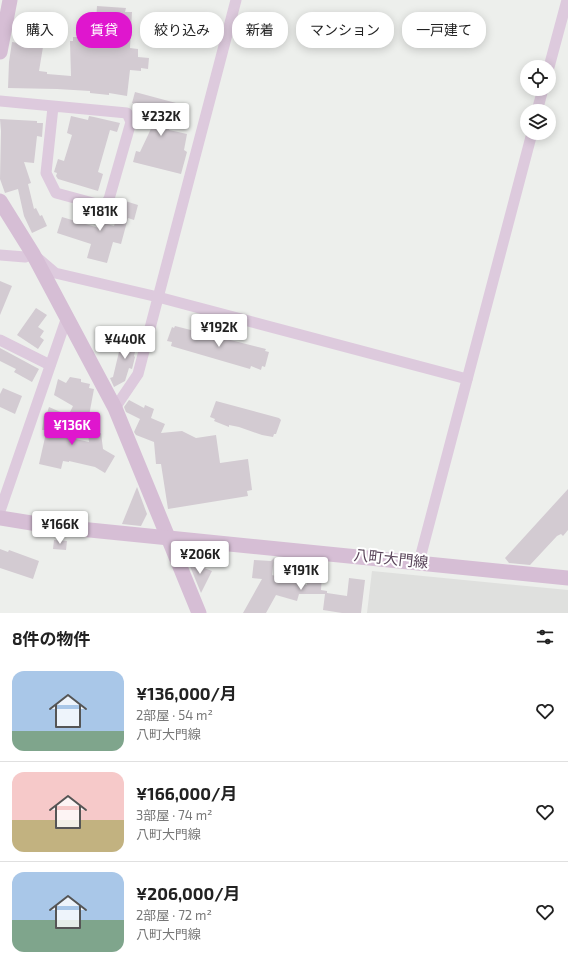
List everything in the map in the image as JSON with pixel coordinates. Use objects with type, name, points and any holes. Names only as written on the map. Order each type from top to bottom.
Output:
[{"type":"main road","points":[[1,43],[10,0]]},
{"type":"main road","points":[[0,201],[33,254],[115,408],[199,613]]},
{"type":"main road","name":"八町大門線","points":[[0,518],[50,526],[568,578]]},
{"type":"street","points":[[115,408],[138,374],[236,0]]},
{"type":"street","points":[[551,60],[567,0]]},
{"type":"street","points":[[0,101],[127,113],[131,122],[109,199],[104,206],[56,193],[46,173],[53,107]]},
{"type":"street","points":[[419,562],[530,140]]},
{"type":"street","points":[[0,256],[25,257],[33,254],[55,273],[158,297],[467,378]]},
{"type":"street","points":[[0,511],[67,317]]},
{"type":"street","points":[[0,340],[50,365]]},
{"type":"shaded area","points":[[372,571],[568,590],[568,613],[367,613]]},
{"type":"building","points":[[97,6],[126,8],[125,12],[97,12]]},
{"type":"building","points":[[73,37],[76,37],[76,48],[138,49],[138,57],[149,58],[148,69],[141,68],[141,71],[130,70],[127,96],[109,93],[109,95],[90,93],[90,91],[8,88],[9,62],[12,42],[12,48],[43,48],[39,71],[47,72],[47,74],[71,76],[70,41],[73,41]]},
{"type":"building","points":[[135,92],[176,103],[169,130],[187,134],[184,150],[187,152],[181,174],[133,162],[136,151],[140,152],[158,114],[146,110],[147,107],[132,103]]},
{"type":"building","points":[[71,116],[88,120],[89,116],[120,123],[117,132],[110,130],[98,172],[103,174],[98,191],[58,179],[56,176],[57,173],[54,172],[58,159],[64,161],[72,135],[67,133]]},
{"type":"building","points":[[0,119],[37,121],[37,123],[43,123],[42,137],[37,136],[34,163],[24,162],[31,183],[28,184],[34,209],[36,208],[40,216],[42,215],[47,226],[32,233],[24,216],[18,189],[5,193],[0,179]]},
{"type":"building","points":[[122,200],[138,205],[134,220],[128,218],[121,244],[113,242],[107,263],[87,258],[91,244],[57,233],[62,217],[99,228],[101,222],[114,226]]},
{"type":"building","points":[[0,281],[12,286],[0,315]]},
{"type":"building","points":[[36,308],[47,315],[38,327],[44,331],[40,337],[44,340],[38,349],[17,335]]},
{"type":"building","points":[[175,326],[266,349],[265,351],[269,352],[265,367],[262,366],[261,370],[251,366],[250,369],[171,346],[172,342],[167,341],[172,327],[174,328]]},
{"type":"building","points":[[123,335],[138,339],[135,357],[132,369],[129,368],[125,381],[114,387],[110,378],[113,377]]},
{"type":"building","points":[[0,348],[39,369],[32,382],[14,372],[16,369],[0,361]]},
{"type":"building","points":[[70,377],[81,379],[81,382],[90,384],[89,388],[94,389],[88,421],[68,416],[73,406],[54,395],[58,379],[66,383]]},
{"type":"building","points":[[3,388],[22,396],[15,414],[0,407],[0,394]]},
{"type":"building","points":[[129,400],[144,408],[145,405],[154,409],[151,418],[165,424],[161,433],[182,431],[196,438],[216,435],[220,463],[248,459],[252,490],[247,491],[248,496],[168,509],[161,464],[156,464],[154,442],[136,435],[134,432],[140,419],[126,412],[124,407]]},
{"type":"building","points":[[216,401],[279,418],[281,420],[276,434],[274,434],[273,437],[262,435],[239,427],[229,425],[229,427],[214,421],[215,419],[210,417]]},
{"type":"building","points":[[49,407],[65,414],[62,436],[89,442],[87,426],[97,425],[98,434],[101,433],[103,449],[115,456],[105,473],[95,467],[69,461],[63,461],[61,469],[39,464],[46,433],[46,430],[42,430],[44,416],[46,416]]},
{"type":"building","points":[[137,487],[147,514],[141,526],[122,524]]},
{"type":"building","points":[[568,489],[568,530],[563,536],[561,534],[557,536],[530,565],[509,563],[505,558]]},
{"type":"building","points":[[54,540],[67,541],[66,550],[53,549]]},
{"type":"building","points":[[0,549],[8,552],[9,550],[39,561],[33,579],[0,568]]},
{"type":"building","points":[[274,558],[272,575],[307,585],[307,575],[322,575],[321,590],[327,591],[327,593],[347,596],[349,578],[365,580],[361,613],[342,613],[323,610],[325,594],[299,594],[297,601],[276,595],[266,613],[243,613],[262,579],[252,578],[254,560],[271,561]]},
{"type":"building","points":[[188,562],[212,571],[201,593],[192,571]]}]
